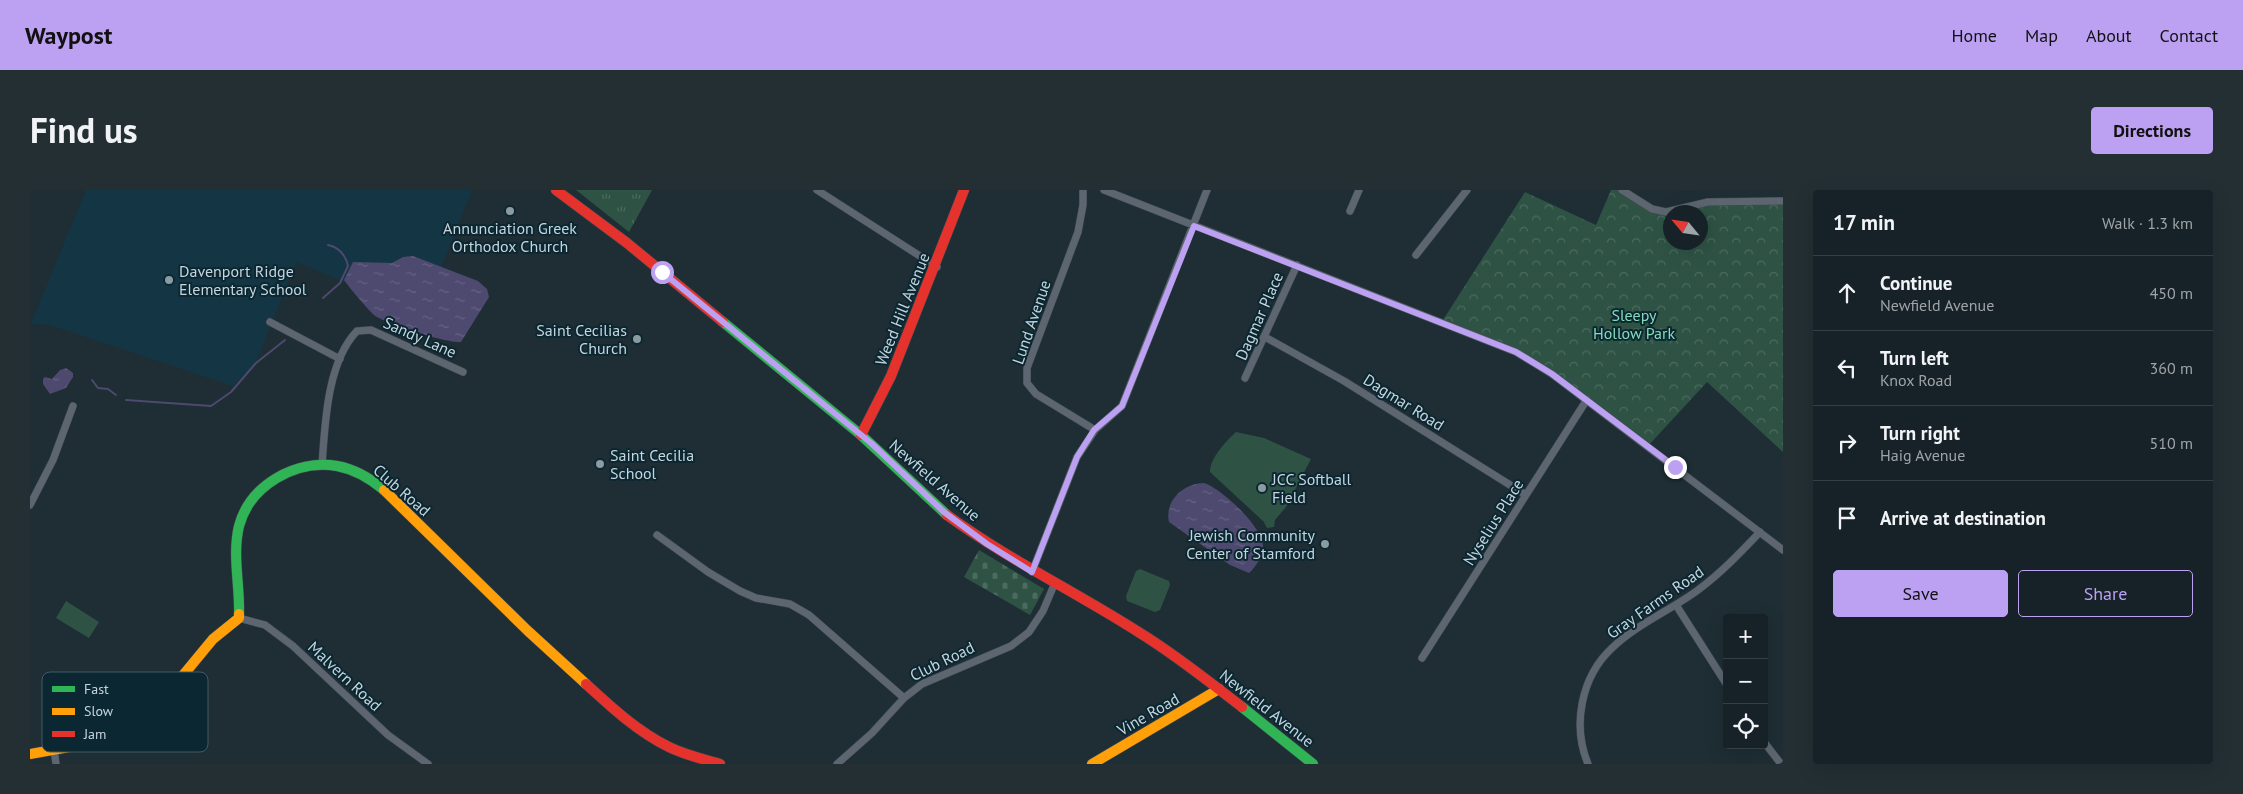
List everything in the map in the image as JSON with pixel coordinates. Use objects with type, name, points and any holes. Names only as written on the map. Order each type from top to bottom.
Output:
[{"type":"main road","name":"Newfield Avenue","points":[[556,190],[627,243],[861,435],[944,512],[987,544],[1032,572],[1139,632],[1219,689],[1314,764]]},
{"type":"main road","name":"Weed Hill Avenue","points":[[861,435],[876,411],[937,267],[964,190]]},
{"type":"main road","name":"Club Road","points":[[239,618],[240,598],[236,541],[248,506],[263,487],[282,472],[300,466],[322,465],[354,471],[387,493],[540,642],[629,723],[668,747],[720,764]]},
{"type":"main road","points":[[185,672],[214,639],[239,618]]},
{"type":"main road","name":"Vine Road","points":[[1092,764],[1219,689]]},
{"type":"street","points":[[817,190],[937,267]]},
{"type":"street","name":"Lund Avenue","points":[[1083,190],[1083,205],[1078,232],[1027,368],[1027,383],[1036,394],[1094,430]]},
{"type":"street","points":[[1104,190],[1516,352],[1552,374],[1783,550]]},
{"type":"street","points":[[1032,572],[1077,457],[1094,430],[1122,406],[1207,190]]},
{"type":"street","points":[[1350,211],[1359,190]]},
{"type":"street","points":[[1416,255],[1467,190]]},
{"type":"street","points":[[1622,190],[1652,209],[1666,212],[1708,202],[1783,201]]},
{"type":"street","name":"Dagmar Place","points":[[1245,378],[1297,265]]},
{"type":"street","points":[[270,322],[340,359]]},
{"type":"street","name":"Sandy Lane","points":[[322,465],[328,402],[340,359],[350,338],[363,329],[371,330],[463,372]]},
{"type":"street","name":"Dagmar Road","points":[[1265,337],[1344,381],[1526,495]]},
{"type":"street","name":"Nyselius Place","points":[[1422,658],[1586,401]]},
{"type":"street","points":[[30,505],[53,460],[73,406]]},
{"type":"street","name":"Gray Farms Road","points":[[1588,764],[1580,727],[1580,710],[1592,674],[1612,648],[1716,576],[1760,532]]},
{"type":"street","points":[[657,535],[708,572],[740,591],[756,598],[790,604],[809,614],[904,698]]},
{"type":"street","name":"Club Road","points":[[836,764],[872,733],[904,698],[922,684],[1011,646],[1023,637],[1029,632],[1043,611],[1054,585]]},
{"type":"street","points":[[1676,605],[1723,679]]},
{"type":"street","name":"Malvern Road","points":[[239,618],[265,624],[286,640],[388,735],[428,764]]},
{"type":"street","points":[[1768,747],[1782,764]]},
{"type":"shaded area","name":"Davenport Ridge Elementary School","points":[[86,190],[472,190],[415,333],[375,316],[381,297],[296,262],[255,364],[233,386],[50,325],[31,324]]},
{"type":"green space","points":[[576,190],[652,190],[629,232]]},
{"type":"green space","name":"Sleepy Hollow Park","points":[[1611,190],[1622,190],[1634,199],[1663,211],[1663,250],[1708,250],[1708,205],[1695,205],[1708,202],[1783,201],[1783,452],[1707,382],[1647,447],[1531,361],[1441,323],[1525,192],[1596,225]]},
{"type":"green space","name":"JCC Softball Field","points":[[1236,432],[1264,438],[1311,459],[1286,507],[1275,520],[1274,527],[1267,528],[1264,522],[1210,472],[1213,461],[1223,445]]},
{"type":"green space","points":[[979,550],[1044,589],[1030,615],[964,577]]},
{"type":"green space","points":[[1140,569],[1169,581],[1170,585],[1160,610],[1155,612],[1127,601],[1126,596],[1136,571]]},
{"type":"green space","points":[[66,601],[99,622],[89,638],[56,618]]},
{"type":"water","points":[[413,256],[478,281],[487,289],[489,297],[461,342],[431,336],[380,319],[368,309],[344,280],[353,262],[392,263],[403,257]]},
{"type":"water","points":[[66,368],[73,373],[73,377],[66,388],[50,394],[43,384],[43,379],[45,377],[52,379],[60,370]]},
{"type":"water","points":[[1204,483],[1220,492],[1240,509],[1261,538],[1262,553],[1257,564],[1249,573],[1230,565],[1169,522],[1168,514],[1170,507],[1177,495],[1189,486]]},
{"type":"waterway","points":[[323,298],[340,283],[348,266],[341,252],[328,245]]},
{"type":"waterway","points":[[126,400],[211,406],[231,392],[256,363],[285,340]]},
{"type":"waterway","points":[[92,380],[98,388],[108,389],[116,395]]},
{"type":"traffic: fast","points":[[723,322],[861,435],[947,515]]},
{"type":"traffic: fast","points":[[239,614],[236,559],[239,526],[253,498],[264,487],[291,471],[321,465],[350,469],[368,478],[384,490]]},
{"type":"traffic: fast","points":[[1242,707],[1313,764]]},
{"type":"traffic: slow","points":[[384,490],[528,631],[586,684]]},
{"type":"traffic: slow","points":[[186,672],[213,639],[239,618],[239,614]]},
{"type":"traffic: slow","points":[[1092,764],[1219,689]]},
{"type":"traffic: slow","points":[[30,754],[42,752]]},
{"type":"traffic: jam","points":[[556,190],[627,243],[723,322]]},
{"type":"traffic: jam","points":[[861,435],[891,376],[964,190]]},
{"type":"traffic: jam","points":[[947,515],[994,547],[1153,641],[1192,668],[1242,707]]},
{"type":"traffic: jam","points":[[586,684],[646,734],[681,752],[720,764]]},
{"type":"place","name":"Annunciation Greek Orthodox Church","points":[[510,211]]},
{"type":"place","name":"Davenport Ridge Elementary School","points":[[169,280]]},
{"type":"place","name":"Saint Cecilias Church","points":[[637,339]]},
{"type":"place","name":"Saint Cecilia School","points":[[600,464]]},
{"type":"place","name":"JCC Softball Field","points":[[1262,488]]},
{"type":"place","name":"Jewish Community Center of Stamford","points":[[1325,544]]},
{"type":"route","points":[[662,272],[871,443],[944,512],[987,544],[1032,572],[1077,457],[1094,430],[1122,406],[1194,226],[1516,352],[1552,374],[1675,467]]}]
